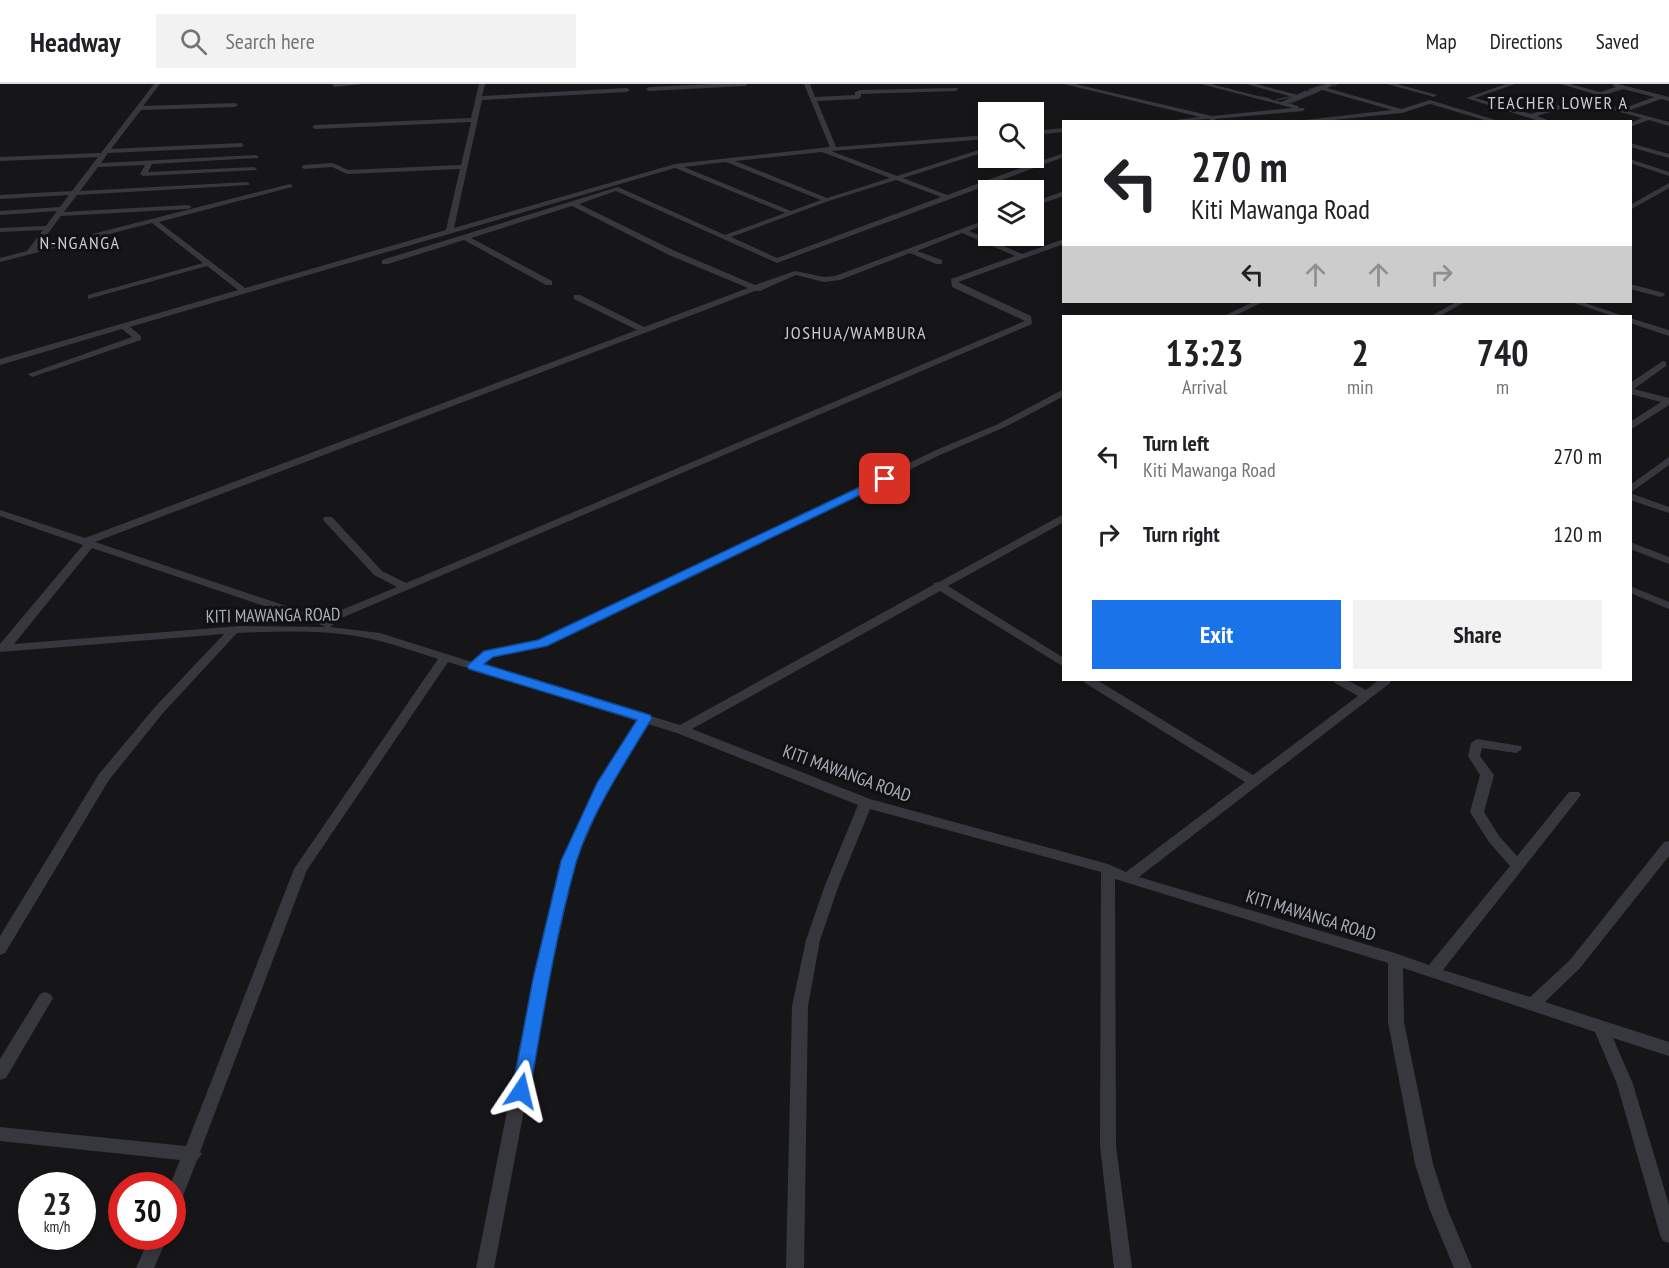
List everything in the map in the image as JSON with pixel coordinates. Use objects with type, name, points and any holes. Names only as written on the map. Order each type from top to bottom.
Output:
[{"type":"street","points":[[30,252],[157,84]]},
{"type":"street","points":[[333,85],[360,84]]},
{"type":"street","points":[[450,230],[482,84]]},
{"type":"street","points":[[649,89],[745,84]]},
{"type":"street","points":[[807,84],[834,149]]},
{"type":"street","points":[[1067,84],[1210,119]]},
{"type":"street","points":[[1204,84],[1283,103],[1303,109],[1322,119]]},
{"type":"street","points":[[1249,84],[1299,97]]},
{"type":"street","points":[[1390,84],[1434,95]]},
{"type":"street","points":[[1512,84],[1469,98],[1544,120]]},
{"type":"street","points":[[1564,84],[1600,94]]},
{"type":"street","points":[[1613,84],[1669,99]]},
{"type":"street","points":[[1283,103],[1327,85],[1402,111]]},
{"type":"street","points":[[1532,116],[1622,87]]},
{"type":"street","points":[[813,99],[858,97],[857,93],[860,92],[956,89]]},
{"type":"street","points":[[479,98],[627,90]]},
{"type":"street","points":[[1621,111],[1661,97]]},
{"type":"street","points":[[1584,100],[1669,124]]},
{"type":"street","points":[[1312,120],[1402,111],[1431,102],[1492,120]]},
{"type":"street","points":[[139,108],[235,105]]},
{"type":"street","points":[[1194,120],[1303,109]]},
{"type":"street","points":[[1221,117],[1232,120]]},
{"type":"street","points":[[1632,124],[1649,118]]},
{"type":"street","points":[[315,127],[474,120]]},
{"type":"street","points":[[1044,132],[1062,130]]},
{"type":"street","points":[[0,362],[450,230],[679,168],[724,159],[978,138]]},
{"type":"street","points":[[0,159],[241,144]]},
{"type":"street","points":[[1632,146],[1669,156]]},
{"type":"street","points":[[821,150],[948,197]]},
{"type":"street","points":[[1632,158],[1648,150]]},
{"type":"street","points":[[725,237],[827,200],[978,153]]},
{"type":"street","points":[[1044,162],[1062,156]]},
{"type":"street","points":[[95,165],[256,157]]},
{"type":"street","points":[[724,159],[827,200]]},
{"type":"street","points":[[1632,160],[1669,174]]},
{"type":"street","points":[[149,163],[143,174],[254,169]]},
{"type":"street","points":[[304,167],[333,165],[347,172],[463,167]]},
{"type":"street","points":[[385,262],[573,204],[679,168],[791,213]]},
{"type":"street","points":[[618,189],[777,261],[1028,168]]},
{"type":"street","points":[[0,197],[247,184]]},
{"type":"street","points":[[1632,207],[1669,185]]},
{"type":"street","points":[[0,260],[290,186]]},
{"type":"street","points":[[1044,200],[1062,194]]},
{"type":"street","points":[[573,204],[672,253],[757,289]]},
{"type":"street","points":[[0,213],[213,206]]},
{"type":"street","points":[[151,222],[154,209]]},
{"type":"street","points":[[151,222],[244,291]]},
{"type":"street","points":[[3,647],[86,543],[452,401],[645,331],[795,273],[805,273],[821,281],[837,278],[978,225]]},
{"type":"street","points":[[0,230],[48,228]]},
{"type":"street","points":[[963,231],[1021,256]]},
{"type":"street","points":[[466,238],[549,283]]},
{"type":"street","points":[[322,622],[1029,322],[1028,318],[954,283],[1062,242]]},
{"type":"street","points":[[911,251],[939,262]]},
{"type":"street","points":[[91,297],[207,264]]},
{"type":"street","points":[[1632,287],[1661,295]]},
{"type":"street","points":[[577,297],[645,331]]},
{"type":"street","points":[[1230,315],[1257,303]]},
{"type":"street","points":[[1437,315],[1459,303]]},
{"type":"street","points":[[1578,303],[1617,315]]},
{"type":"street","points":[[1632,321],[1669,333]]},
{"type":"street","points":[[32,374],[138,338],[124,327]]},
{"type":"street","points":[[1632,388],[1663,364]]},
{"type":"street","points":[[1632,391],[1668,401]]},
{"type":"street","points":[[474,666],[489,654],[542,643],[937,453],[986,434],[1046,404],[1062,393]]},
{"type":"street","points":[[1632,426],[1668,401]]},
{"type":"street","points":[[1632,488],[1669,460]]},
{"type":"street","points":[[1632,497],[1669,510]]},
{"type":"street","points":[[0,513],[348,631]]},
{"type":"street","points":[[681,730],[1062,518]]},
{"type":"street","points":[[328,519],[378,573],[406,587]]},
{"type":"street","points":[[1632,546],[1669,561]]},
{"type":"street","points":[[938,585],[1062,662]]},
{"type":"street","points":[[1632,590],[1669,606]]},
{"type":"street","name":"KITI MAWANGA ROAD","points":[[3,647],[296,629],[348,631],[380,637],[681,730],[866,803],[1108,869],[1127,879],[1395,959],[1432,974],[1533,1004],[1602,1030],[1669,1049]]},
{"type":"street","points":[[0,949],[104,777],[159,710],[232,632]]},
{"type":"street","points":[[185,1172],[301,869],[445,657]]},
{"type":"street","points":[[1091,681],[1253,781]]},
{"type":"street","points":[[1341,681],[1366,695]]},
{"type":"street","points":[[1127,879],[1385,681]]},
{"type":"street","points":[[485,1268],[541,979],[569,861],[604,783],[645,718]]},
{"type":"street","points":[[1516,749],[1477,743],[1474,756],[1487,775],[1477,812],[1494,839],[1518,866]]},
{"type":"street","points":[[1432,974],[1574,795]]},
{"type":"street","points":[[795,1268],[800,1006],[813,939],[832,885],[866,803]]},
{"type":"street","points":[[1533,1004],[1575,964],[1669,846]]},
{"type":"street","points":[[1108,869],[1108,1146],[1123,1268]]},
{"type":"street","points":[[1395,959],[1396,1022],[1424,1164],[1438,1209],[1463,1268]]},
{"type":"street","points":[[0,1073],[45,998]]},
{"type":"street","points":[[1602,1030],[1625,1084],[1669,1235]]},
{"type":"street","points":[[0,1134],[193,1154]]},
{"type":"street","points":[[145,1268],[153,1250]]},
{"type":"waterway","points":[[1327,87],[1337,84]]},
{"type":"waterway","points":[[1309,90],[1323,85]]},
{"type":"waterway","points":[[1298,95],[1306,91]]},
{"type":"waterway","points":[[1290,103],[1319,91]]},
{"type":"waterway","points":[[1276,100],[1295,96]]},
{"type":"waterway","points":[[1261,97],[1270,99]]},
{"type":"district","name":"TEACHER LOWER A","points":[[1558,102]]},
{"type":"district","name":"N-NGANGA","points":[[80,242]]},
{"type":"district","name":"JOSHUA/WAMBURA","points":[[856,332]]},
{"type":"route","points":[[521,1091],[541,979],[569,861],[604,783],[645,718],[474,666],[489,654],[542,643],[575,625],[692,572],[885,479]]}]
